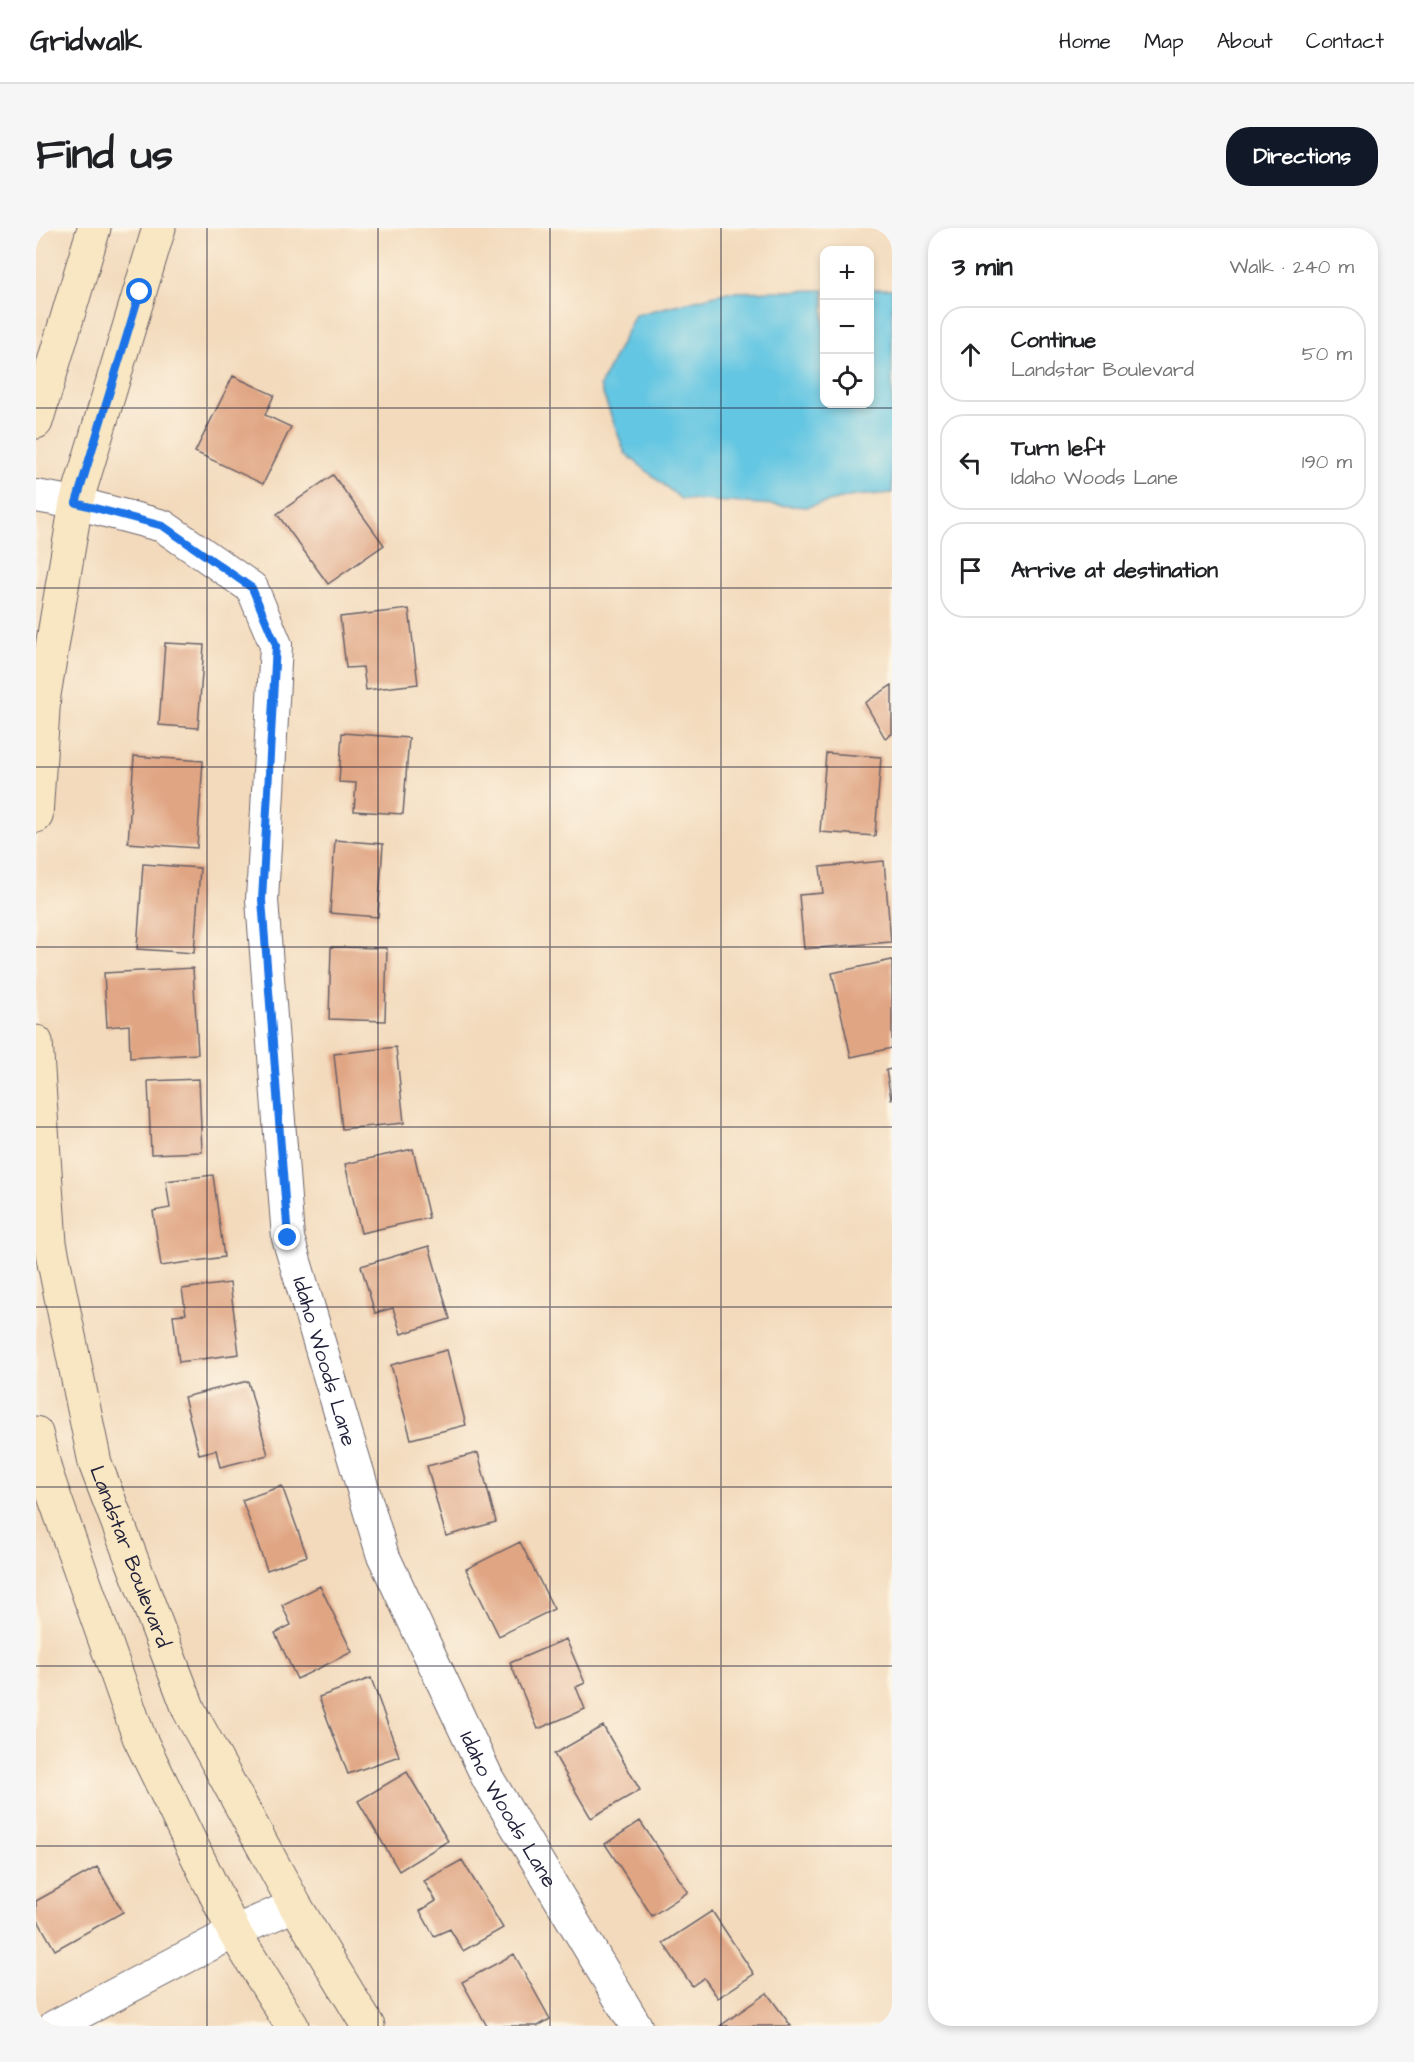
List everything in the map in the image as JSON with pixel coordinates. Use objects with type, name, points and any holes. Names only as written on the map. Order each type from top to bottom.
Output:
[{"type":"street","points":[[36,423],[93,228]]},
{"type":"street","points":[[36,816],[44,695],[76,503],[159,228]]},
{"type":"street","name":"Idaho Woods Lane","points":[[36,496],[76,503],[163,526],[252,588],[276,645],[262,900],[288,1238],[382,1553],[488,1779],[636,2026]]},
{"type":"street","name":"Landstar Boulevard","points":[[36,1042],[43,1244],[94,1463],[189,1710],[295,1905],[368,2026]]},
{"type":"street","points":[[36,1433],[46,1473],[139,1737],[234,1932],[292,2026]]},
{"type":"street","points":[[55,2026],[234,1932],[295,1905]]},
{"type":"water","points":[[874,289],[892,289],[892,493],[854,496],[807,507],[681,499],[625,453],[600,386],[635,315],[728,292],[820,290],[820,408],[874,408]]},
{"type":"building","points":[[233,376],[274,395],[265,415],[291,427],[263,484],[195,452]]},
{"type":"building","points":[[333,475],[384,545],[328,584],[277,514]]},
{"type":"building","points":[[409,609],[418,684],[366,690],[363,667],[346,668],[340,617]]},
{"type":"building","points":[[165,643],[204,645],[198,728],[159,725]]},
{"type":"building","points":[[892,685],[892,734],[885,738],[865,703]]},
{"type":"building","points":[[342,733],[409,738],[403,814],[354,811],[356,783],[339,782]]},
{"type":"building","points":[[826,753],[881,757],[875,836],[820,832]]},
{"type":"building","points":[[134,756],[203,761],[197,848],[128,843]]},
{"type":"building","points":[[335,840],[383,844],[378,917],[330,913]]},
{"type":"building","points":[[884,861],[891,942],[804,949],[799,895],[823,893],[820,867]]},
{"type":"building","points":[[143,864],[200,868],[194,953],[137,949]]},
{"type":"building","points":[[331,947],[387,948],[385,1021],[329,1019]]},
{"type":"building","points":[[892,960],[892,1048],[851,1057],[832,973]]},
{"type":"building","points":[[193,968],[198,1054],[130,1058],[129,1025],[107,1027],[104,973]]},
{"type":"building","points":[[396,1047],[404,1123],[342,1129],[334,1054]]},
{"type":"building","points":[[892,1069],[892,1099],[891,1099],[886,1070]]},
{"type":"building","points":[[199,1079],[202,1152],[151,1154],[148,1081]]},
{"type":"building","points":[[413,1149],[429,1218],[361,1233],[345,1164]]},
{"type":"building","points":[[213,1175],[224,1257],[161,1266],[153,1211],[170,1208],[166,1181]]},
{"type":"building","points":[[429,1246],[450,1319],[401,1334],[393,1308],[375,1313],[361,1266]]},
{"type":"building","points":[[230,1283],[239,1354],[179,1362],[173,1315],[186,1314],[182,1289]]},
{"type":"building","points":[[447,1350],[466,1425],[411,1439],[391,1365]]},
{"type":"building","points":[[248,1381],[268,1455],[220,1467],[216,1450],[199,1454],[184,1397]]},
{"type":"building","points":[[478,1453],[496,1522],[446,1536],[427,1466]]},
{"type":"building","points":[[282,1486],[307,1556],[267,1570],[242,1500]]},
{"type":"building","points":[[520,1542],[554,1609],[499,1636],[466,1569]]},
{"type":"building","points":[[320,1586],[352,1652],[297,1679],[275,1633],[291,1625],[282,1605]]},
{"type":"building","points":[[566,1639],[585,1683],[576,1687],[585,1709],[538,1729],[510,1663]]},
{"type":"building","points":[[371,1678],[399,1756],[348,1774],[319,1697]]},
{"type":"building","points":[[603,1726],[640,1790],[591,1818],[554,1754]]},
{"type":"building","points":[[407,1772],[448,1841],[399,1871],[358,1801]]},
{"type":"building","points":[[640,1821],[688,1892],[652,1916],[605,1844]]},
{"type":"building","points":[[462,1860],[503,1928],[463,1951],[450,1929],[434,1936],[420,1911],[436,1901],[424,1881]]},
{"type":"building","points":[[97,1867],[123,1912],[55,1950],[36,1917],[36,1901]]},
{"type":"building","points":[[712,1911],[754,1974],[718,1998],[704,1978],[692,1986],[663,1943]]},
{"type":"building","points":[[514,1954],[550,2019],[538,2026],[487,2026],[462,1982]]},
{"type":"building","points":[[767,1993],[791,2026],[720,2026]]},
{"type":"route","points":[[140,292],[76,503],[163,526],[252,588],[276,645],[262,900],[288,1238]]}]
